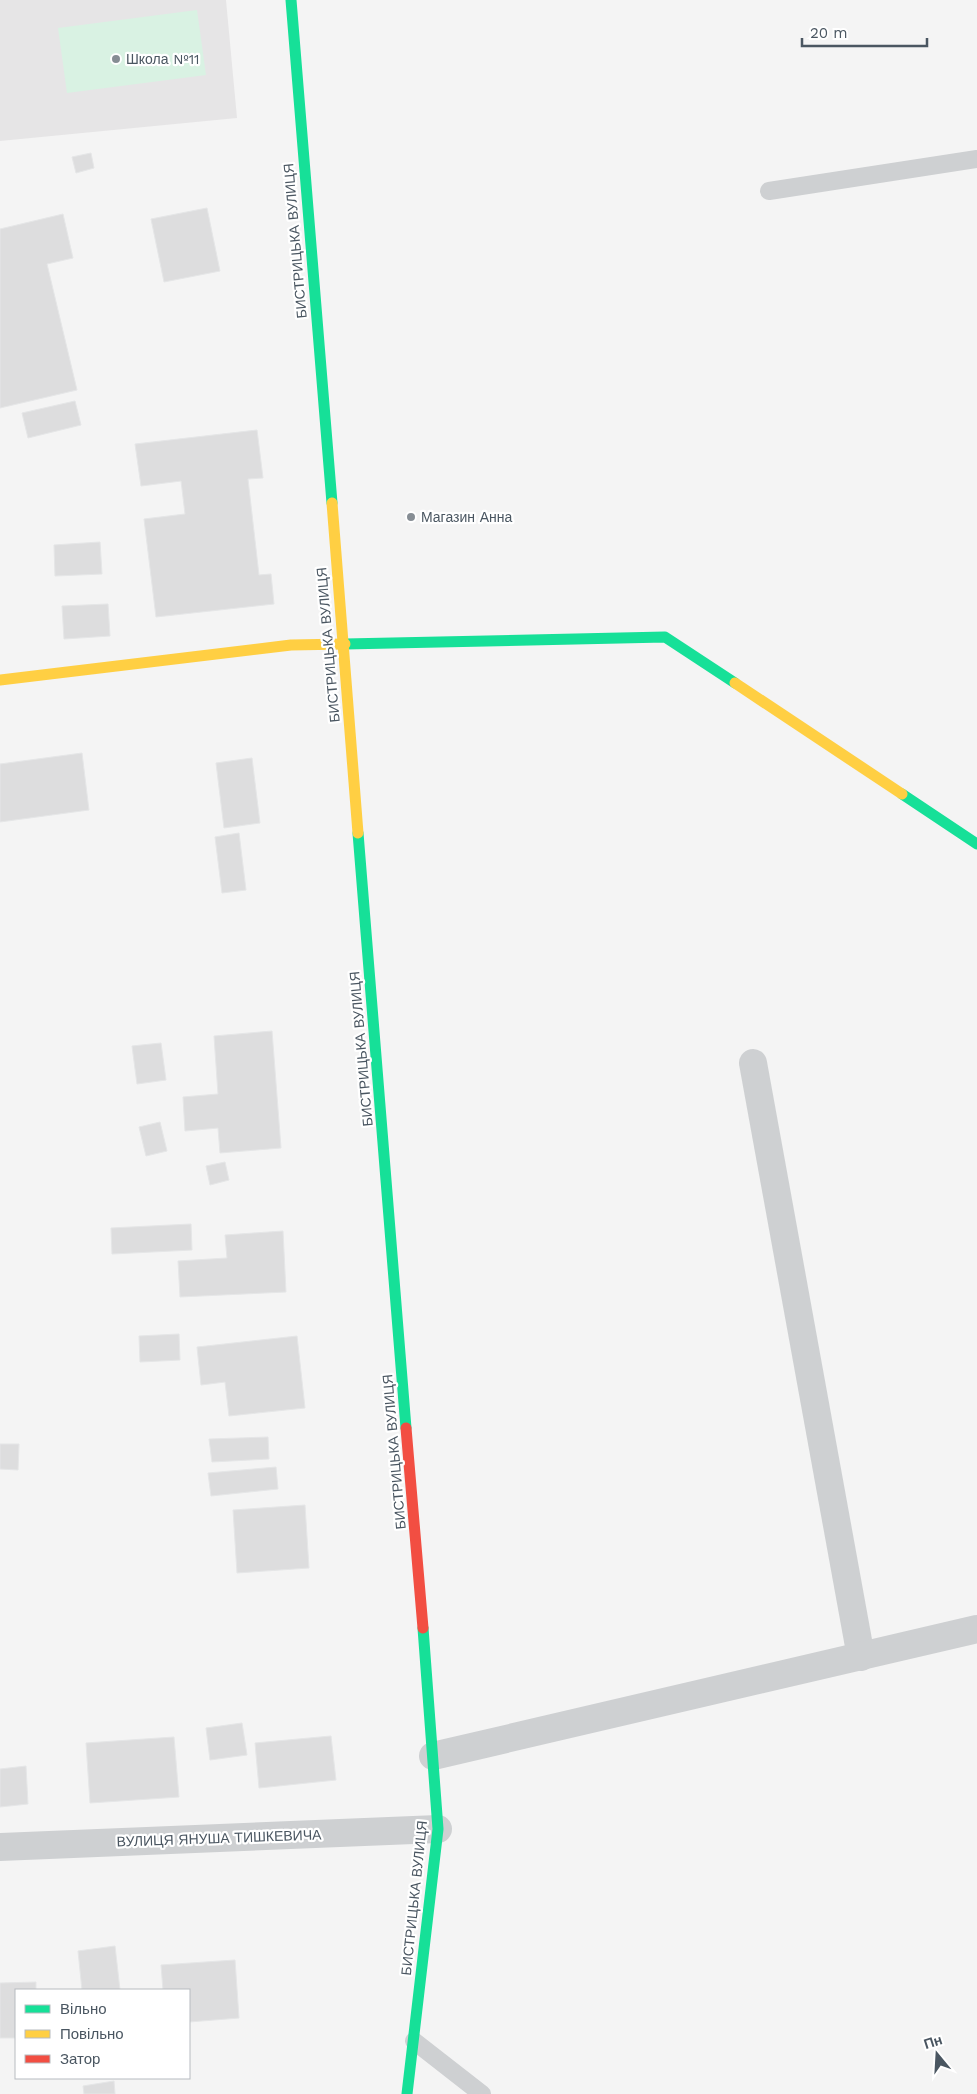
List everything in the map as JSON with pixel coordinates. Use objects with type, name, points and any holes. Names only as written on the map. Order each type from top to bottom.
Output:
[{"type":"street","name":"БИСТРИЦЬКА ВУЛИЦЯ","points":[[291,0],[434,1756],[438,1828],[408,2094]]},
{"type":"street","points":[[0,680],[291,645],[665,637],[977,844]]},
{"type":"street","points":[[753,1063],[861,1657]]},
{"type":"street","points":[[434,1756],[977,1629]]},
{"type":"street","name":"ВУЛИЦЯ ЯНУША ТИШКЕВИЧА","points":[[0,1847],[438,1828]]},
{"type":"lane","points":[[769,191],[977,159]]},
{"type":"lane","points":[[414,2042],[482,2094]]},
{"type":"shaded area","name":"Школа №11","points":[[0,0],[226,0],[237,118],[0,141]]},
{"type":"green space","points":[[197,10],[206,75],[67,93],[58,28]]},
{"type":"building","points":[[91,153],[94,168],[76,173],[72,157]]},
{"type":"building","points":[[207,208],[220,271],[164,282],[151,219]]},
{"type":"building","points":[[63,214],[73,258],[47,264],[77,390],[0,408],[0,229]]},
{"type":"building","points":[[75,401],[81,425],[28,438],[22,413]]},
{"type":"building","points":[[257,430],[263,478],[248,479],[259,575],[271,574],[274,604],[156,617],[144,519],[185,514],[181,481],[141,486],[135,444]]},
{"type":"building","points":[[100,542],[102,574],[55,576],[54,545]]},
{"type":"building","points":[[108,604],[110,636],[64,639],[62,606]]},
{"type":"building","points":[[82,753],[89,810],[0,822],[0,764]]},
{"type":"building","points":[[252,758],[260,823],[224,828],[216,763]]},
{"type":"building","points":[[239,833],[246,890],[222,893],[215,837]]},
{"type":"building","points":[[272,1031],[281,1148],[220,1153],[218,1128],[185,1131],[183,1097],[218,1094],[214,1036]]},
{"type":"building","points":[[161,1043],[166,1080],[137,1084],[132,1046]]},
{"type":"building","points":[[160,1122],[167,1151],[146,1156],[139,1127]]},
{"type":"building","points":[[225,1162],[229,1180],[210,1185],[206,1166]]},
{"type":"building","points":[[191,1224],[192,1250],[112,1254],[111,1228]]},
{"type":"building","points":[[283,1231],[286,1292],[180,1297],[178,1261],[227,1258],[225,1235]]},
{"type":"building","points":[[179,1334],[180,1360],[140,1362],[139,1336]]},
{"type":"building","points":[[297,1336],[305,1408],[229,1416],[225,1382],[201,1385],[197,1347]]},
{"type":"building","points":[[268,1437],[269,1459],[212,1462],[209,1439]]},
{"type":"building","points":[[0,1444],[19,1444],[18,1470],[0,1469]]},
{"type":"building","points":[[276,1467],[278,1489],[211,1496],[208,1473]]},
{"type":"building","points":[[305,1505],[309,1568],[237,1573],[233,1510]]},
{"type":"building","points":[[242,1723],[247,1755],[210,1760],[206,1728]]},
{"type":"building","points":[[331,1736],[336,1780],[259,1788],[255,1743]]},
{"type":"building","points":[[174,1737],[179,1797],[90,1803],[86,1743]]},
{"type":"building","points":[[26,1766],[28,1804],[0,1807],[0,1769]]},
{"type":"building","points":[[115,1946],[120,1989],[82,1989],[78,1951]]},
{"type":"building","points":[[235,1960],[239,2018],[190,2022],[190,1989],[163,1989],[161,1965]]},
{"type":"building","points":[[36,1982],[36,1989],[15,1989],[15,2038],[0,2038],[0,1983]]},
{"type":"building","points":[[114,2081],[115,2094],[84,2094],[83,2086]]},
{"type":"traffic: fast","points":[[291,0],[332,503]]},
{"type":"traffic: fast","points":[[345,644],[665,637],[735,683]]},
{"type":"traffic: fast","points":[[902,794],[977,844]]},
{"type":"traffic: fast","points":[[358,833],[406,1428]]},
{"type":"traffic: fast","points":[[407,2094],[438,1829],[423,1628]]},
{"type":"traffic: slow","points":[[332,503],[358,833]]},
{"type":"traffic: slow","points":[[0,680],[291,645],[345,644]]},
{"type":"traffic: slow","points":[[735,683],[902,794]]},
{"type":"traffic: jam","points":[[406,1428],[423,1628]]},
{"type":"place","name":"Школа №11","points":[[116,59]]},
{"type":"place","name":"Магазин Анна","points":[[411,517]]}]
